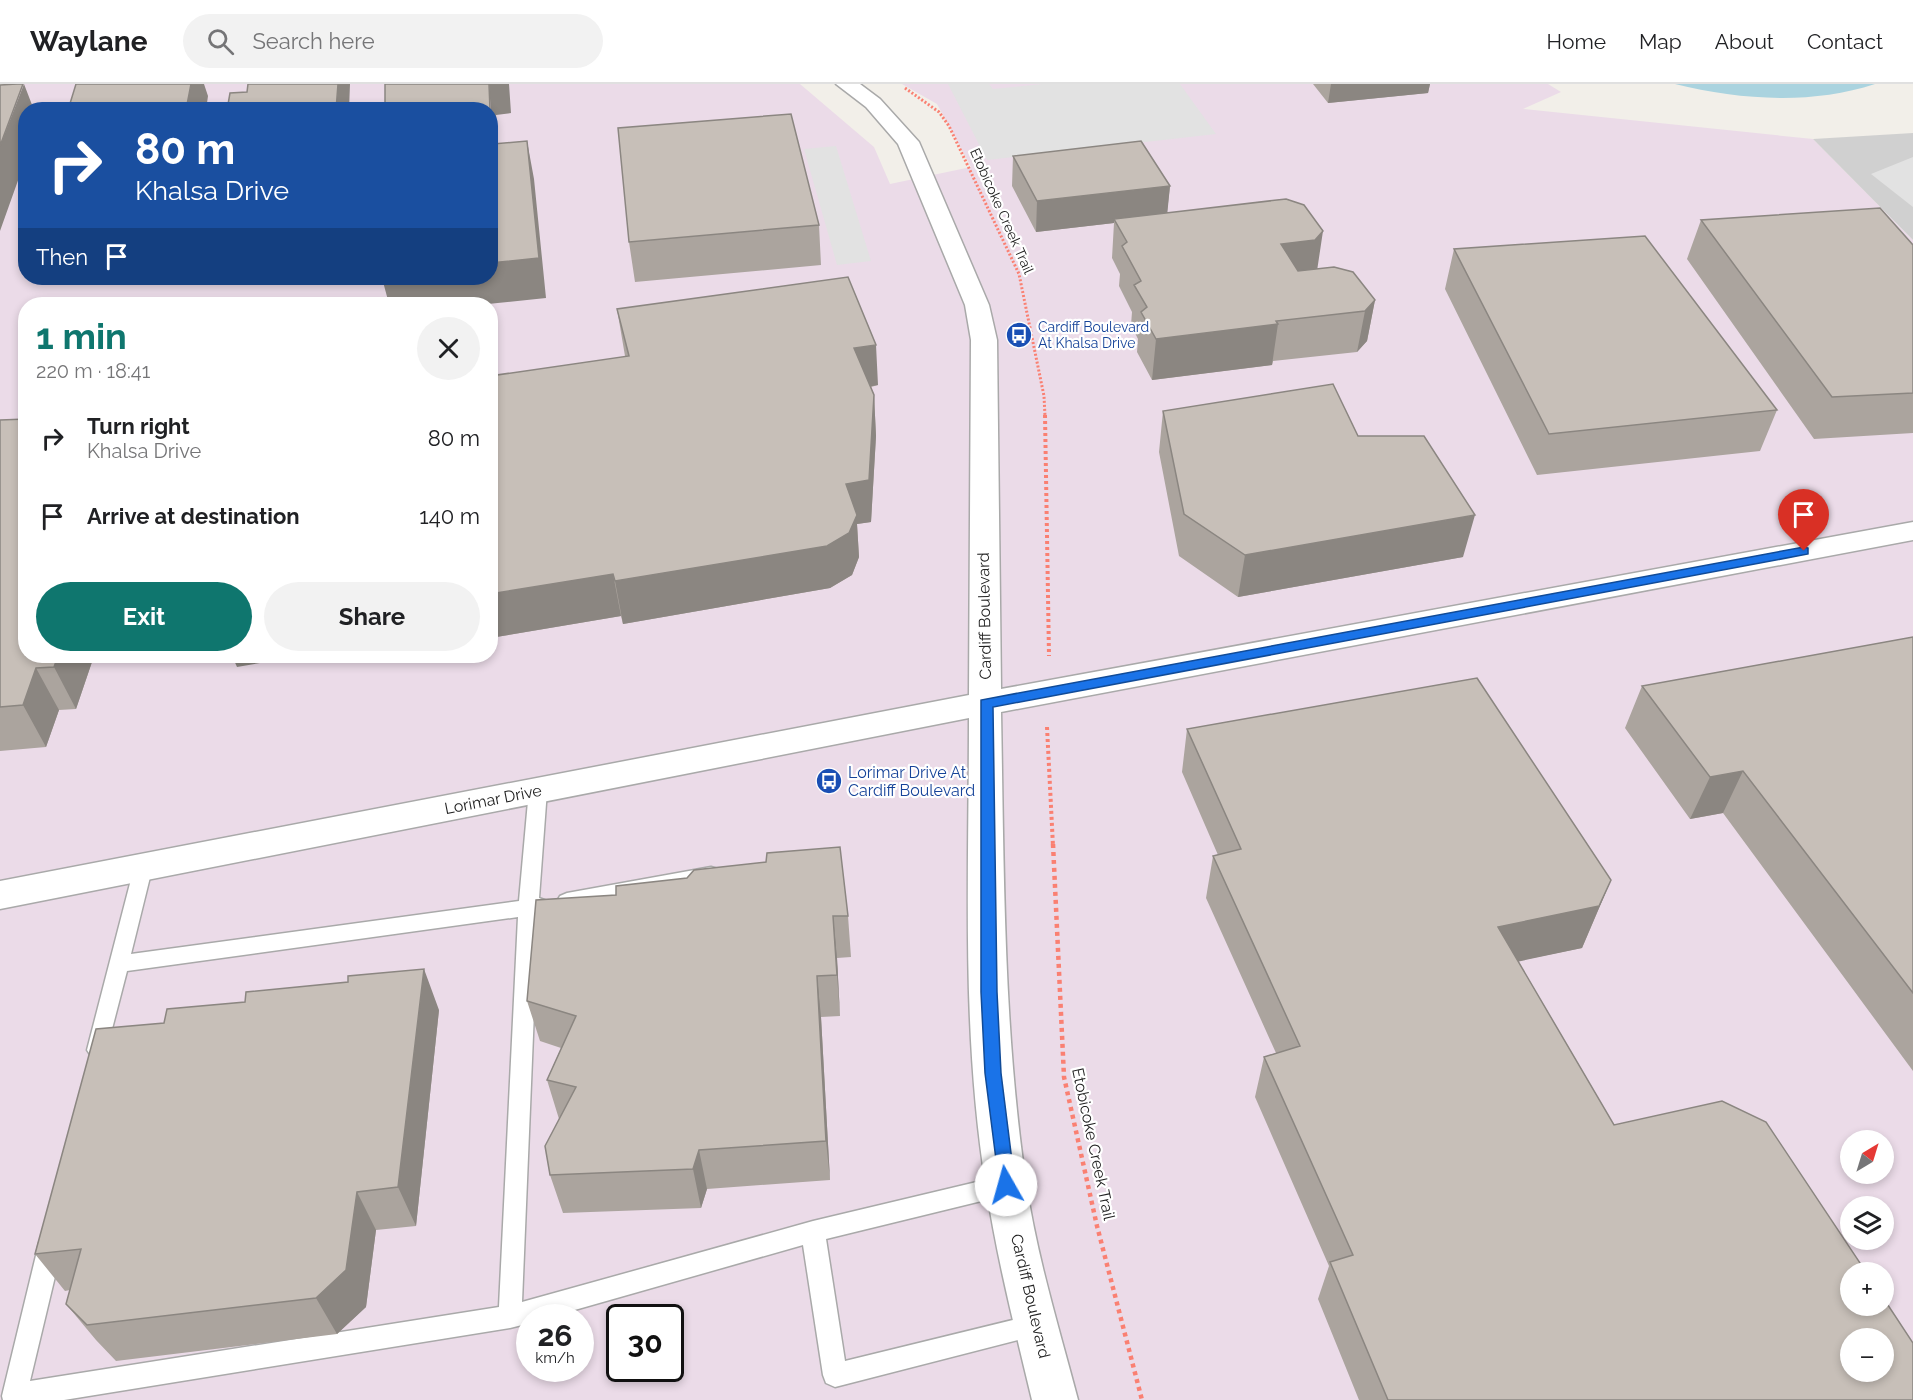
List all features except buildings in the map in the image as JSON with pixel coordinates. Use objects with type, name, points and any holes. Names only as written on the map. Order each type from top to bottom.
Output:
[{"type":"street","name":"Cardiff Boulevard","points":[[846,84],[873,103],[908,142],[976,305],[984,340],[983,566],[993,1073],[1006,1185],[1055,1400]]},
{"type":"street","name":"Lorimar Drive","points":[[0,895],[986,703],[1913,531]]},
{"type":"lane","points":[[510,1317],[528,909],[538,790]]},
{"type":"lane","points":[[95,1066],[142,869]]},
{"type":"lane","points":[[120,964],[528,909],[734,869]]},
{"type":"lane","points":[[56,1225],[14,1396],[510,1317],[813,1232],[1006,1185]]},
{"type":"lane","points":[[813,1232],[834,1375],[1037,1325]]},
{"type":"path","name":"Etobicoke Creek Trail","points":[[897,84],[939,112],[948,126],[1019,274],[1044,396],[1048,453],[1050,626]]},
{"type":"path","name":"Etobicoke Creek Trail","points":[[1046,743],[1064,1077],[1097,1226],[1142,1400]]},
{"type":"shaded area","points":[[800,84],[874,147],[890,184],[971,167],[937,104],[902,84],[1548,84],[1561,92],[1523,109],[1813,139],[1913,240],[1913,1400],[0,1400],[0,85]]},
{"type":"shaded area","points":[[948,84],[989,84],[993,89],[1042,84],[1180,84],[1216,134],[987,160]]},
{"type":"shaded area","points":[[1913,133],[1913,240],[1813,139]]},
{"type":"shaded area","points":[[836,146],[871,261],[837,265],[804,149]]},
{"type":"shaded area","points":[[1913,157],[1913,207],[1871,174]]},
{"type":"water","points":[[1675,84],[1875,84],[1826,95],[1775,98],[1725,94]]},
{"type":"place","name":"Cardiff Boulevard At Khalsa Drive","points":[[1019,335]]},
{"type":"place","name":"Lorimar Drive At Cardiff Boulevard","points":[[829,781]]},
{"type":"route","points":[[1006,1185],[993,1073],[989,992],[986,703],[1804,551]]}]
